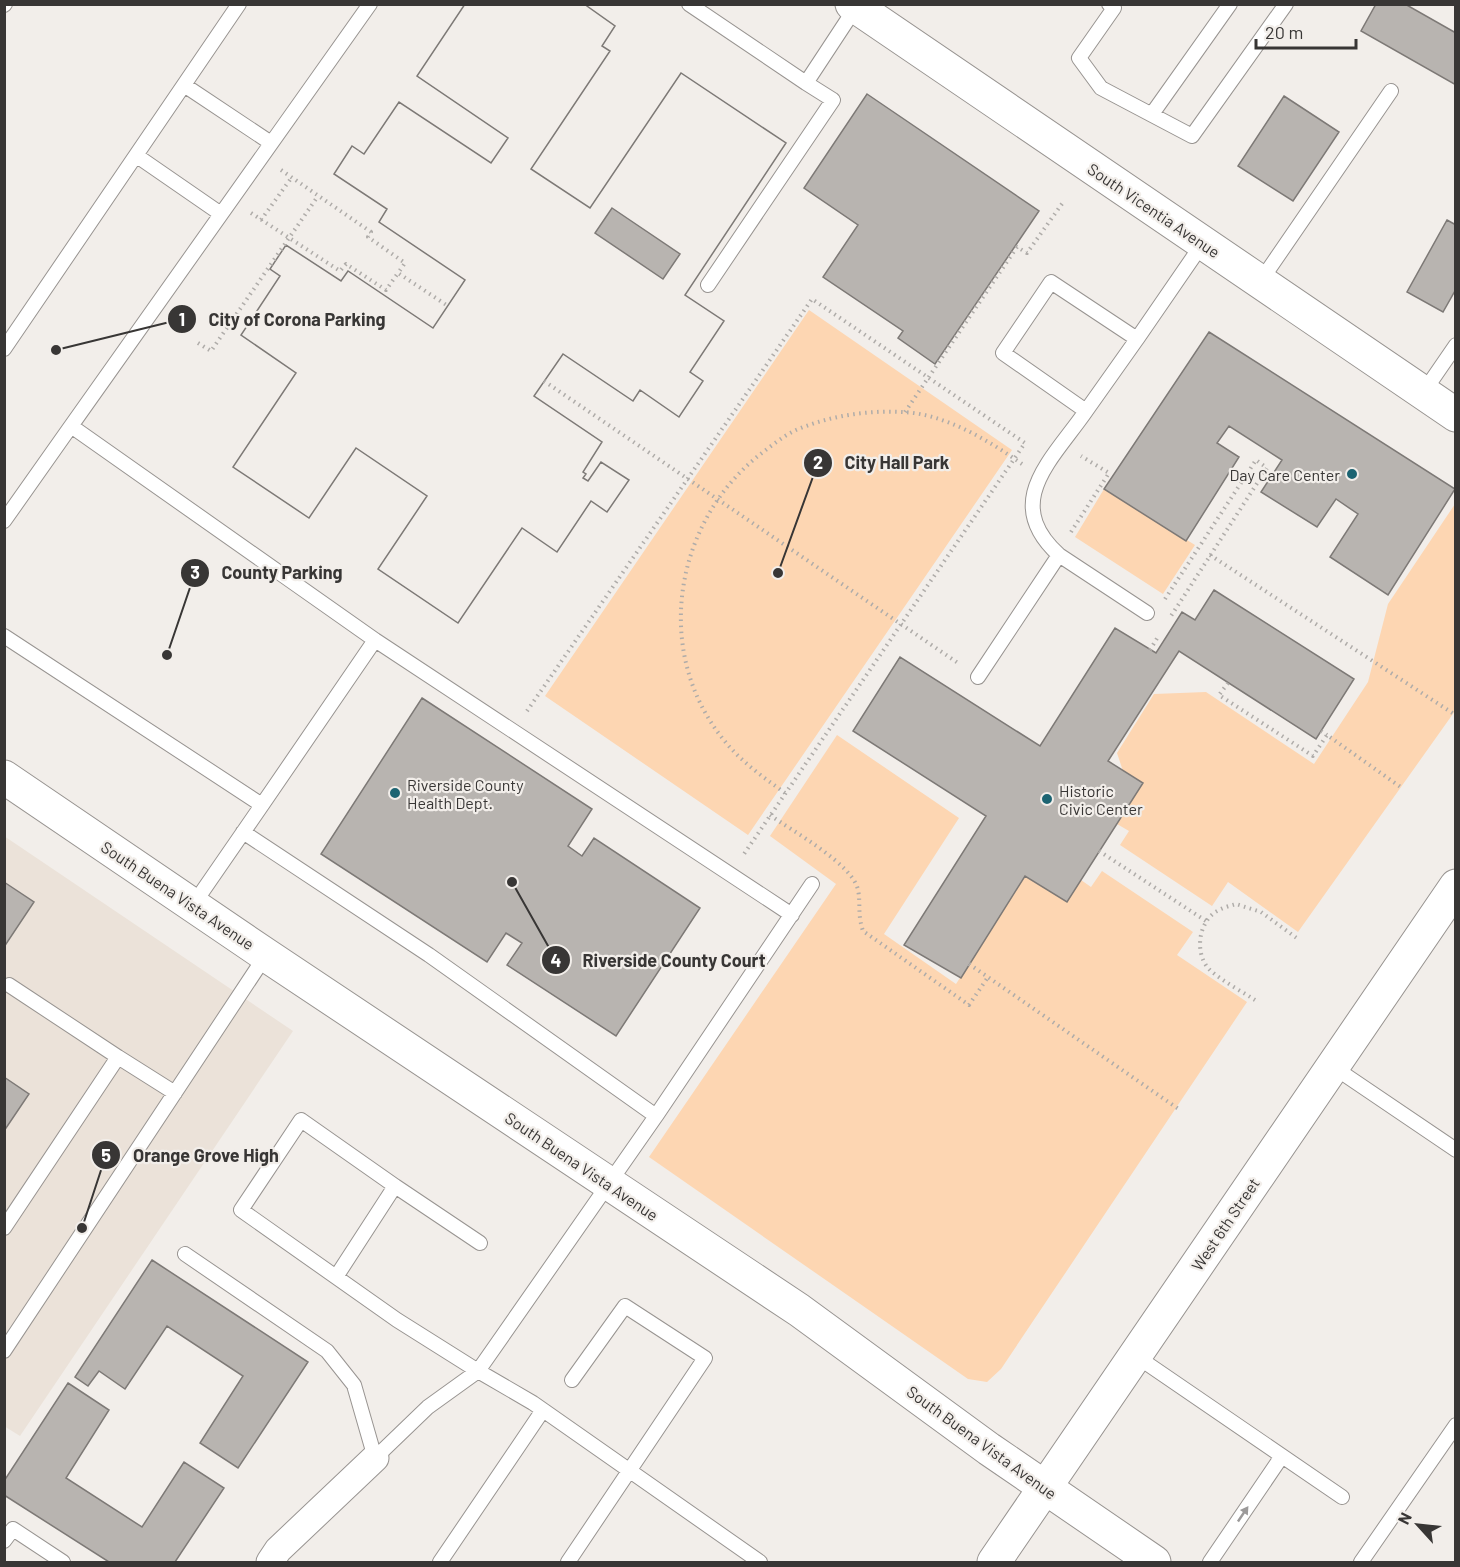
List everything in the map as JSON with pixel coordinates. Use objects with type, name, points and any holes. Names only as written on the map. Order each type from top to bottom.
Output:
[{"type":"street","name":"South Vicentia Avenue","points":[[854,6],[1455,415]]},
{"type":"street","name":"South Buena Vista Avenue","points":[[4,777],[266,955],[852,1346],[1045,1488],[1154,1563]]},
{"type":"street","name":"West 6th Street","points":[[994,1563],[1332,1066],[1451,901]]},
{"type":"street","points":[[270,1563],[278,1550],[375,1458]]},
{"type":"lane","points":[[4,349],[239,4]]},
{"type":"lane","points":[[4,521],[370,4]]},
{"type":"lane","points":[[689,4],[833,100],[708,285]]},
{"type":"lane","points":[[1152,114],[1230,4]]},
{"type":"lane","points":[[1113,6],[1079,58],[1101,88],[1192,136],[1286,4]]},
{"type":"lane","points":[[806,83],[854,6]]},
{"type":"lane","points":[[184,85],[271,143]]},
{"type":"lane","points":[[1260,282],[1391,90]]},
{"type":"lane","points":[[137,156],[221,214]]},
{"type":"lane","points":[[1147,613],[1059,555],[1042,540],[1034,522],[1031,501],[1040,476],[1203,243]]},
{"type":"lane","points":[[1086,411],[1003,353],[1051,282],[1137,339]]},
{"type":"lane","points":[[1423,393],[1455,345]]},
{"type":"lane","points":[[71,426],[375,640],[792,915]]},
{"type":"lane","points":[[978,677],[1059,555]]},
{"type":"lane","points":[[4,636],[262,805]]},
{"type":"lane","points":[[193,905],[375,640]]},
{"type":"lane","points":[[243,832],[429,955],[656,1116]]},
{"type":"lane","points":[[185,1254],[327,1351],[354,1385],[375,1458],[428,1407],[478,1371],[656,1116],[812,885]]},
{"type":"lane","points":[[4,1351],[266,955]]},
{"type":"lane","points":[[9,985],[175,1093]]},
{"type":"lane","points":[[4,1228],[118,1057]]},
{"type":"lane","points":[[1332,1066],[1455,1150]]},
{"type":"lane","points":[[480,1243],[301,1120],[241,1210],[397,1320],[543,1410],[760,1563]]},
{"type":"lane","points":[[336,1277],[396,1186]]},
{"type":"lane","points":[[568,1563],[705,1358],[625,1306],[572,1380]]},
{"type":"lane","points":[[1136,1356],[1342,1497]]},
{"type":"lane","points":[[440,1563],[543,1410]]},
{"type":"lane","points":[[1360,1563],[1455,1425]]},
{"type":"lane","points":[[1210,1563],[1282,1456]]},
{"type":"lane","points":[[4,1541],[13,1529],[63,1563]]},
{"type":"path","points":[[292,177],[318,195],[372,232],[368,237],[405,263],[386,290],[346,264],[340,271],[261,220],[292,177]]},
{"type":"path","points":[[198,343],[210,351],[318,195]]},
{"type":"path","points":[[905,412],[1017,247],[1027,253],[1064,201]]},
{"type":"path","points":[[398,273],[448,306]]},
{"type":"path","points":[[513,731],[812,299],[1025,442],[730,874]]},
{"type":"path","points":[[544,381],[978,677]]},
{"type":"path","points":[[785,793],[752,768],[723,740],[703,708],[688,674],[681,639],[681,601],[685,574],[700,530],[716,500],[737,473],[795,431],[832,418],[869,412],[905,412],[944,421],[979,437],[1040,476],[1081,456],[1109,473],[1067,537]]},
{"type":"path","points":[[1154,594],[1164,601],[1256,460],[1268,468],[1167,623]]},
{"type":"path","points":[[1210,555],[1454,714]]},
{"type":"path","points":[[1150,650],[1160,633],[1167,636]]},
{"type":"path","points":[[1228,683],[1219,695],[1313,756],[1327,735]]},
{"type":"path","points":[[1321,731],[1402,788]]},
{"type":"path","points":[[770,815],[849,872],[858,889],[858,914],[863,931],[969,1005],[988,976]]},
{"type":"path","points":[[1099,851],[1206,921]]},
{"type":"path","points":[[1255,1000],[1211,971],[1203,961],[1201,934],[1206,921],[1214,913],[1236,904],[1261,912],[1298,939]]},
{"type":"path","points":[[969,964],[1180,1110]]},
{"type":"shaded area","points":[[809,310],[1012,450],[748,835],[545,696]]},
{"type":"shaded area","points":[[1104,489],[1195,545],[1163,594],[1075,537]]},
{"type":"shaded area","points":[[1455,504],[1455,711],[1298,932],[1228,882],[1212,906],[1120,845],[1129,831],[1117,824],[1143,783],[1123,771],[1117,753],[1154,694],[1206,692],[1314,764],[1368,682],[1388,604]]},
{"type":"shaded area","points":[[837,735],[959,818],[884,934],[956,984],[1025,876],[1067,902],[1081,880],[1091,887],[1102,871],[1193,932],[1177,955],[1247,1002],[1001,1369],[987,1382],[968,1379],[649,1157],[836,884],[770,836]]},
{"type":"shaded area","points":[[4,836],[293,1031],[20,1436],[4,1426]]},
{"type":"building","points":[[465,4],[584,4],[615,26],[602,46],[610,51],[531,169],[590,208],[681,73],[786,143],[685,295],[724,321],[690,372],[703,381],[679,417],[640,390],[633,401],[563,354],[534,396],[602,442],[583,472],[586,474],[583,478],[588,481],[601,462],[629,480],[607,512],[591,501],[557,552],[522,528],[458,623],[378,569],[427,496],[356,448],[309,518],[233,467],[296,373],[241,335],[280,276],[270,269],[286,245],[341,281],[348,271],[433,328],[465,280],[379,222],[387,209],[334,174],[352,146],[364,154],[399,102],[491,163],[508,138],[417,76]],"holes":[[[612,208],[680,254],[663,279],[595,233]]]},
{"type":"building","points":[[465,4],[584,4],[615,26],[602,46],[610,51],[531,169],[590,208],[681,73],[786,143],[685,295],[724,321],[690,372],[703,381],[679,417],[640,390],[633,401],[563,354],[534,396],[602,442],[583,472],[586,474],[583,478],[588,481],[601,462],[629,480],[607,512],[591,501],[557,552],[522,528],[458,623],[378,569],[427,496],[356,448],[309,518],[233,467],[296,373],[241,335],[280,276],[270,269],[286,245],[341,281],[348,271],[433,328],[465,280],[379,222],[387,209],[334,174],[352,146],[364,154],[399,102],[491,163],[508,138],[417,76]]},
{"type":"building","points":[[1376,4],[1405,4],[1456,33],[1456,85],[1361,31]]},
{"type":"building","points":[[867,94],[1039,211],[935,364],[898,338],[903,331],[823,277],[858,225],[804,188]]},
{"type":"building","points":[[1284,96],[1339,132],[1293,201],[1238,166]]},
{"type":"building","points":[[1447,220],[1456,225],[1456,289],[1443,312],[1407,292]]},
{"type":"building","name":"Day Care Center","points":[[1209,332],[1455,489],[1388,595],[1330,557],[1358,514],[1336,499],[1317,527],[1261,492],[1282,460],[1229,426],[1217,443],[1239,457],[1186,541],[1104,489]]},
{"type":"building","name":"Historic Civic Center","points":[[1214,590],[1354,679],[1316,739],[1179,651],[1108,761],[1143,783],[1067,902],[1025,876],[961,978],[904,945],[986,816],[853,731],[900,657],[1040,746],[1115,628],[1156,653],[1182,612],[1195,620]]},
{"type":"building","points":[[422,698],[592,809],[568,846],[582,856],[594,838],[700,908],[616,1036],[507,965],[522,943],[506,933],[487,962],[321,854]]},
{"type":"building","points":[[4,882],[34,902],[4,947]]},
{"type":"building","points":[[4,1077],[29,1094],[4,1131]]},
{"type":"building","points":[[152,1260],[308,1362],[238,1468],[200,1443],[243,1376],[167,1326],[125,1389],[99,1371],[88,1386],[75,1377]]},
{"type":"building","points":[[68,1383],[109,1410],[66,1478],[142,1527],[184,1462],[224,1488],[175,1562],[109,1562],[4,1495],[4,1481]]},
{"type":"place","name":"City of Corona Parking","points":[[56,350]]},
{"type":"place","name":"Day Care Center","points":[[1352,474]]},
{"type":"place","name":"City Hall Park","points":[[778,573]]},
{"type":"place","name":"County Parking","points":[[167,655]]},
{"type":"place","name":"Riverside County Health Dept.","points":[[395,793]]},
{"type":"place","name":"Historic Civic Center","points":[[1047,799]]},
{"type":"place","name":"Riverside County Court","points":[[512,882]]},
{"type":"place","name":"Orange Grove High","points":[[82,1228]]}]
